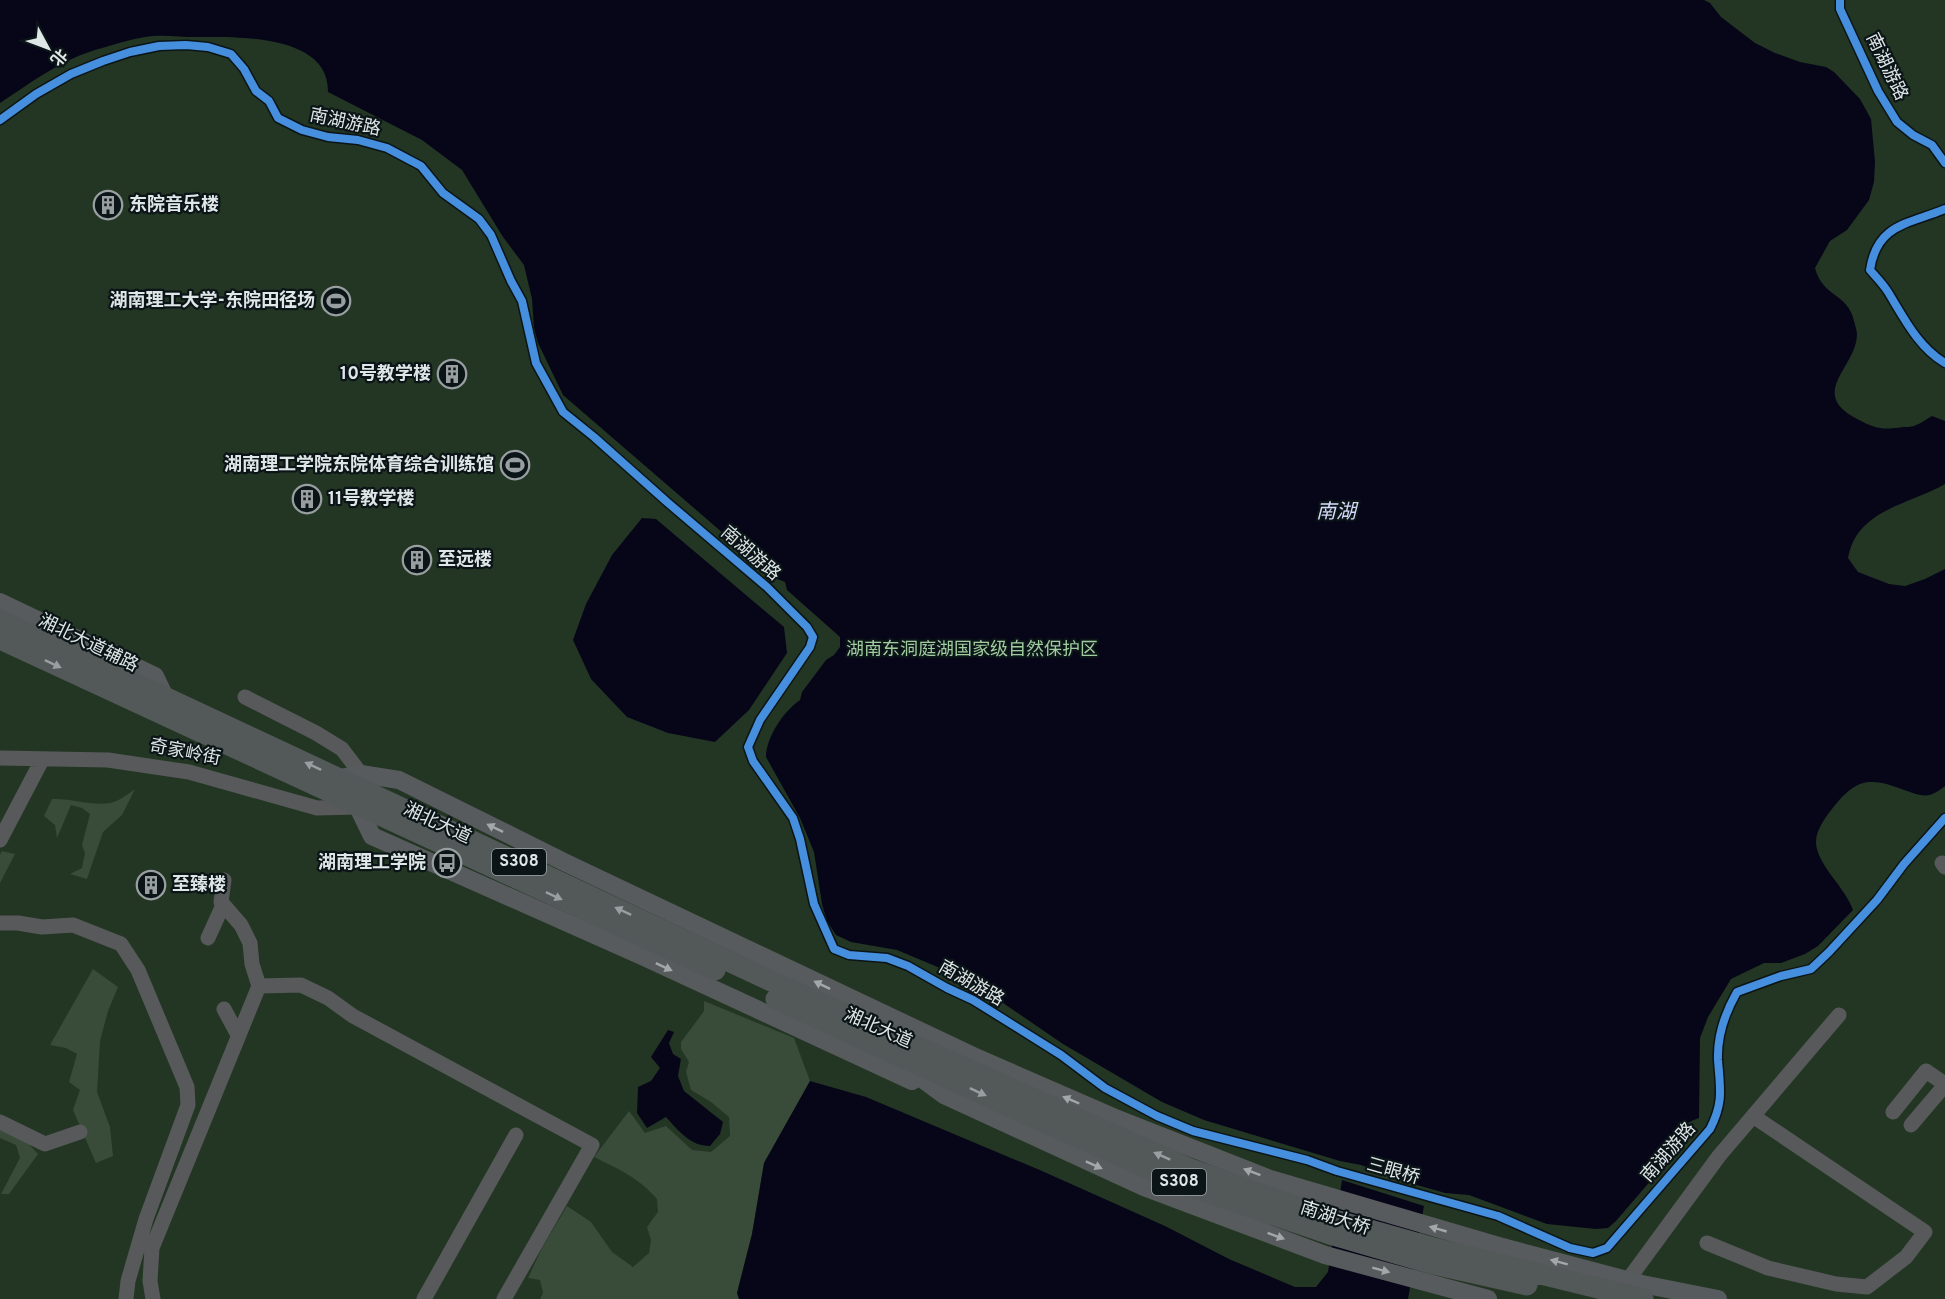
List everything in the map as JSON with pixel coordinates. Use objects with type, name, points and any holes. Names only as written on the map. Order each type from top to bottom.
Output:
[{"type":"highway","name":"湘北大道","points":[[0,620],[769,980],[906,1033],[948,1070]]},
{"type":"highway","name":"湘北大道","points":[[0,639],[868,1051],[948,1070],[1034,1110]]},
{"type":"highway","name":"南湖大桥","points":[[1034,1110],[1185,1185],[1333,1235],[1430,1263],[1589,1299]]},
{"type":"highway","name":"南湖大桥","points":[[1034,1110],[1335,1220],[1446,1251],[1643,1299]]},
{"type":"main road","name":"湘北大道辅路","points":[[0,602],[155,676],[165,697]]},
{"type":"main road","points":[[361,774],[384,799]]},
{"type":"main road","points":[[340,778],[361,774],[399,780],[931,1045],[948,1070]]},
{"type":"main road","points":[[868,1051],[906,1067],[948,1070],[1034,1110],[1495,1245],[1628,1280],[1718,1299]]},
{"type":"main road","points":[[1034,1110],[1144,1187],[1325,1254],[1484,1298]]},
{"type":"main road","points":[[1607,1299],[1615,1288],[1628,1280]]},
{"type":"street","points":[[245,698],[316,733],[342,749],[361,774]]},
{"type":"street","name":"奇家岭街","points":[[0,758],[108,760],[208,777],[317,808],[358,807]]},
{"type":"street","points":[[0,840],[42,760]]},
{"type":"street","points":[[153,1299],[150,1281],[152,1248],[259,986],[252,964],[250,943],[241,925],[221,903],[224,880]]},
{"type":"street","points":[[208,938],[223,905]]},
{"type":"street","points":[[0,923],[42,927],[73,924],[121,944],[138,970],[187,1087],[188,1105],[146,1219],[128,1281],[126,1299]]},
{"type":"street","points":[[259,986],[301,985],[328,998],[353,1016],[592,1145],[504,1299]]},
{"type":"street","points":[[224,1009],[238,1035]]},
{"type":"street","points":[[1628,1280],[1719,1156],[1839,1015]]},
{"type":"street","points":[[1893,1112],[1926,1071],[1945,1084],[1911,1125]]},
{"type":"street","points":[[1707,1243],[1768,1268],[1836,1284],[1867,1287],[1906,1257],[1924,1232],[1753,1116]]},
{"type":"street","points":[[0,1122],[45,1144],[80,1132]]},
{"type":"street","points":[[424,1299],[516,1135]]},
{"type":"street","points":[[1589,1299],[1595,1271]]},
{"type":"green space","name":"湖南东洞庭湖国家级自然保护区","points":[[0,0],[1945,0],[1945,1299],[0,1299]]},
{"type":"green space","points":[[135,789],[122,815],[103,832],[87,879],[70,874],[82,868],[85,853],[82,845],[90,814],[82,808],[71,805],[57,838],[55,825],[44,816],[52,799],[96,804],[110,803]]},
{"type":"green space","points":[[2,851],[15,854],[0,883],[0,855]]},
{"type":"green space","points":[[93,969],[118,987],[108,1011],[100,1041],[97,1092],[110,1127],[113,1156],[96,1163],[73,1110],[80,1090],[69,1082],[77,1054],[66,1048],[50,1045]]},
{"type":"green space","points":[[704,1001],[794,1038],[810,1081],[764,1163],[752,1234],[737,1293],[739,1299],[540,1299],[543,1293],[540,1280],[528,1278],[542,1248],[567,1206],[591,1222],[612,1252],[633,1267],[649,1253],[651,1240],[647,1227],[658,1212],[657,1199],[636,1179],[594,1157],[629,1111],[645,1133],[666,1126],[692,1150],[711,1152],[730,1136],[729,1117],[711,1102],[691,1090],[686,1072],[689,1062],[681,1049],[681,1042],[704,1011]]},
{"type":"green space","points":[[0,1130],[25,1140],[38,1154],[9,1194],[1,1194],[20,1158],[16,1145],[0,1138]]},
{"type":"water","name":"南湖","points":[[0,0],[1704,0],[1710,3],[1721,17],[1755,43],[1775,53],[1800,62],[1826,67],[1834,72],[1860,99],[1871,119],[1875,162],[1874,182],[1869,200],[1847,230],[1830,241],[1815,268],[1824,285],[1851,312],[1856,330],[1855,347],[1835,390],[1836,400],[1844,410],[1865,423],[1880,428],[1913,426],[1932,416],[1945,421],[1945,484],[1873,519],[1853,542],[1848,558],[1858,572],[1889,584],[1905,586],[1945,569],[1945,786],[1933,794],[1924,796],[1883,783],[1865,783],[1849,791],[1829,813],[1818,833],[1817,850],[1853,910],[1818,946],[1805,954],[1781,963],[1764,963],[1731,979],[1708,1017],[1700,1038],[1699,1118],[1681,1128],[1675,1138],[1671,1157],[1608,1228],[1547,1224],[1469,1195],[1445,1193],[1361,1165],[1340,1161],[1204,1120],[1162,1102],[1063,1044],[971,981],[897,950],[851,942],[836,935],[827,921],[822,904],[814,852],[800,818],[766,757],[769,741],[777,725],[800,700],[802,692],[826,660],[840,647],[840,637],[787,590],[785,582],[775,578],[563,395],[538,343],[534,328],[532,299],[524,265],[503,237],[462,170],[422,140],[328,92],[324,73],[313,59],[297,49],[276,42],[232,37],[157,36],[125,41],[67,61],[0,103]]},
{"type":"water","points":[[642,518],[656,519],[784,627],[787,653],[749,710],[715,742],[668,733],[627,717],[591,679],[573,640],[586,604],[612,555]]},
{"type":"water","points":[[668,1030],[674,1032],[669,1043],[673,1054],[681,1059],[678,1076],[684,1091],[723,1122],[720,1134],[710,1146],[691,1141],[666,1117],[647,1128],[637,1113],[638,1087],[651,1081],[660,1068],[651,1057]]},
{"type":"water","points":[[810,1081],[866,1097],[1042,1171],[1165,1226],[1229,1259],[1295,1287],[1316,1287],[1328,1272],[1342,1180],[1424,1206],[1408,1299],[739,1299],[737,1293],[752,1234],[764,1163]]},
{"type":"cycle path","name":"南湖游路","points":[[1840,0],[1840,9],[1878,91],[1897,122],[1913,135],[1932,145],[1945,163]]},
{"type":"cycle path","name":"南湖游路","points":[[0,120],[36,94],[71,74],[103,61],[159,46],[208,47],[231,54],[244,69],[256,91],[269,101],[278,118],[302,130],[328,137],[358,140],[387,148],[421,166],[443,193],[479,219],[491,235],[522,301],[536,363],[563,412],[767,587],[807,627],[813,637],[810,647],[760,720],[748,747],[753,761],[793,818],[800,839],[814,904],[834,949],[849,955],[887,958],[908,966],[973,1000],[1061,1055],[1105,1088],[1157,1116],[1193,1131],[1307,1160],[1337,1171],[1498,1216],[1570,1248],[1593,1253],[1607,1248],[1710,1129],[1719,1103],[1720,1033],[1725,1016],[1737,992],[1781,976],[1811,969],[1877,900],[1904,864],[1945,818]]},
{"type":"cycle path","points":[[1945,209],[1908,222],[1888,234],[1874,254],[1870,270],[1886,289],[1919,340],[1945,363]]},
{"type":"place","name":"东院音乐楼","points":[[108,205]]},
{"type":"place","name":"湖南理工大学-东院田径场","points":[[336,301]]},
{"type":"place","name":"10号教学楼","points":[[452,374]]},
{"type":"place","name":"湖南理工学院东院体育综合训练馆","points":[[515,465]]},
{"type":"place","name":"11号教学楼","points":[[307,499]]},
{"type":"place","name":"至远楼","points":[[417,560]]},
{"type":"place","name":"湖南理工学院","points":[[447,863]]},
{"type":"place","name":"至臻楼","points":[[151,885]]}]
